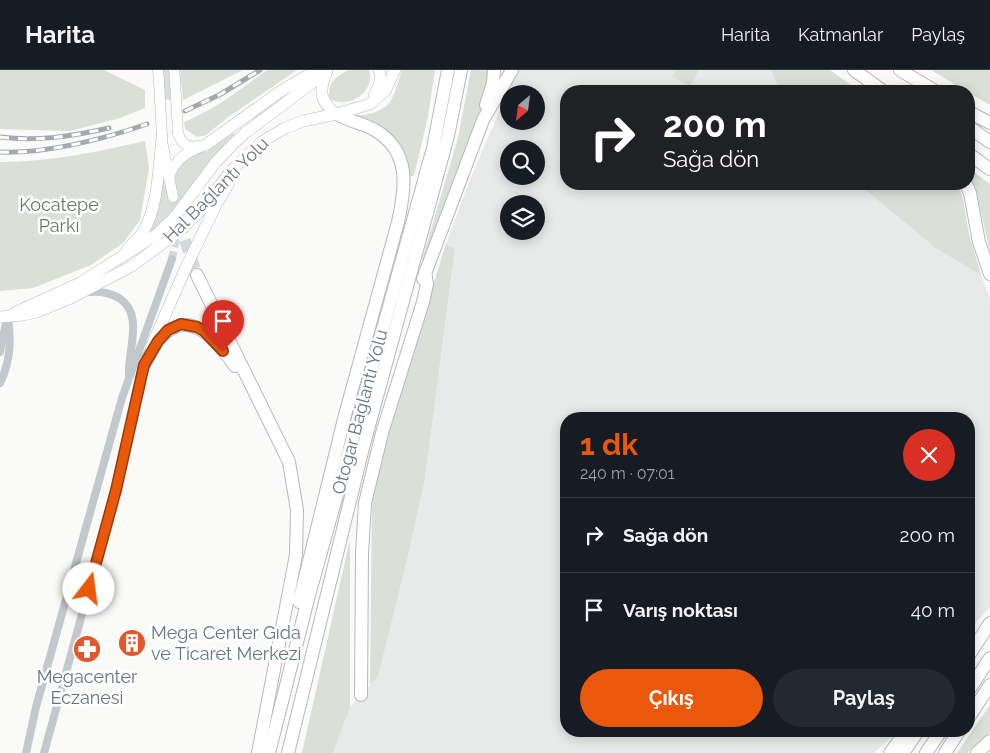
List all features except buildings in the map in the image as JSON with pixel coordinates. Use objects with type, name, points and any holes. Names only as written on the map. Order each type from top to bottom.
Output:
[{"type":"highway","name":"Otogar Bağlantı Yolu","points":[[269,753],[308,599],[432,148],[448,70]]},
{"type":"highway","name":"Otogar Bağlantı Yolu","points":[[288,753],[362,448],[448,136],[461,70]]},
{"type":"highway","points":[[483,120],[493,83],[494,70]]},
{"type":"highway","points":[[362,448],[376,424],[425,272],[483,120],[512,70]]},
{"type":"highway","points":[[854,70],[874,85]]},
{"type":"highway","points":[[891,70],[912,85]]},
{"type":"highway","points":[[900,70],[925,85]]},
{"type":"highway","points":[[866,79],[872,85]]},
{"type":"highway","points":[[282,701],[284,670],[309,558],[398,222],[404,192],[405,177],[402,164],[391,144],[373,130],[337,114]]},
{"type":"highway","points":[[975,115],[990,123]]},
{"type":"highway","points":[[975,131],[990,142]]},
{"type":"highway","points":[[975,158],[990,169]]},
{"type":"highway","points":[[968,190],[979,242],[990,274]]},
{"type":"highway","points":[[361,695],[362,553],[365,502],[382,432],[423,302],[427,284],[425,272]]},
{"type":"highway","points":[[197,275],[289,462],[298,510],[296,555],[258,753]]},
{"type":"highway","points":[[144,365],[158,341],[168,330],[181,324],[190,324],[204,331],[214,340],[252,390]]},
{"type":"highway","points":[[975,646],[990,623]]},
{"type":"highway","points":[[975,681],[990,658]]},
{"type":"highway","points":[[975,708],[990,685]]},
{"type":"highway","points":[[890,753],[902,737]]},
{"type":"highway","points":[[903,753],[914,737]]},
{"type":"highway","points":[[926,753],[937,737]]},
{"type":"highway","points":[[945,753],[955,737]]},
{"type":"highway","points":[[977,753],[990,741]]},
{"type":"main road","points":[[158,70],[162,137],[173,198]]},
{"type":"main road","points":[[169,179],[172,168],[184,155],[207,144],[287,87],[317,70]]},
{"type":"main road","points":[[327,70],[322,82],[324,102],[330,110],[337,114]]},
{"type":"main road","name":"Hal Bağlantı Yolu","points":[[4,316],[63,292],[146,242],[174,218],[216,162],[240,138],[327,70]]},
{"type":"main road","points":[[370,104],[380,83],[379,70]]},
{"type":"main road","points":[[370,104],[385,91],[395,70]]},
{"type":"main road","points":[[174,75],[180,140],[188,146],[207,144]]},
{"type":"main road","name":"Hal Bağlantı Yolu","points":[[4,316],[37,312],[83,292],[132,266],[178,232],[201,210],[220,184],[260,143],[285,128],[303,121],[337,114],[370,104]]},
{"type":"main road","points":[[120,259],[143,232],[150,215],[156,190],[162,137]]},
{"type":"main road","points":[[144,365],[188,263],[216,205],[244,159]]},
{"type":"street","points":[[26,753],[36,707],[122,398],[172,259]]},
{"type":"street","points":[[83,292],[97,291],[108,293],[124,302],[131,310],[133,334],[128,363],[129,380]]},
{"type":"street","points":[[0,352],[4,316]]},
{"type":"street","points":[[0,383],[10,351],[11,336],[4,316]]},
{"type":"street","points":[[44,753],[116,490],[144,365]]},
{"type":"shaded area","points":[[519,70],[771,70],[777,85],[560,85],[560,190],[865,190],[937,249],[981,275],[990,299],[990,607],[975,623],[975,412],[560,412],[560,737],[891,737],[874,753],[333,753],[350,707],[378,677],[407,560],[425,479],[455,249],[446,244],[469,182],[500,110],[500,130],[545,130],[545,85],[510,85]]},
{"type":"green space","points":[[0,70],[104,70],[145,90],[145,108],[120,118],[70,131],[0,129]]},
{"type":"green space","points":[[163,70],[169,70],[171,100],[165,99]]},
{"type":"green space","points":[[180,70],[243,70],[183,100]]},
{"type":"green space","points":[[267,70],[297,70],[227,118],[206,135],[197,137],[185,129],[184,122],[217,105]]},
{"type":"green space","points":[[348,70],[369,70],[369,85],[365,91],[353,100],[337,102],[330,99],[331,84]]},
{"type":"green space","points":[[402,70],[435,70],[428,116],[414,176],[410,176],[401,151],[354,116],[383,109],[392,98]]},
{"type":"green space","points":[[471,70],[488,70],[490,87],[454,177],[425,260],[422,260],[458,138]]},
{"type":"green space","points":[[676,70],[699,70],[691,85],[672,76]]},
{"type":"green space","points":[[771,70],[830,70],[851,85],[777,85]]},
{"type":"green space","points":[[931,70],[990,70],[990,105],[975,96],[975,85],[956,85]]},
{"type":"green space","points":[[233,133],[235,135],[185,197],[149,235],[146,233],[161,180],[165,174],[169,200],[175,173],[183,161],[197,153],[207,151]]},
{"type":"green space","name":"Kocatepe Parkı","points":[[145,141],[149,168],[140,220],[123,243],[91,265],[33,288],[0,291],[0,162],[55,158]]},
{"type":"green space","points":[[975,173],[990,184],[990,253],[978,198],[974,190]]},
{"type":"green space","points":[[865,190],[960,190],[969,234],[981,275],[937,249]]},
{"type":"green space","points":[[446,244],[455,249],[425,479],[378,677],[370,685],[372,504],[391,419]]},
{"type":"green space","points":[[350,539],[350,707],[333,753],[302,753]]},
{"type":"green space","points":[[990,705],[990,732],[967,753],[957,753],[968,737],[975,737],[975,727]]},
{"type":"tunnel","points":[[173,197],[179,223]]},
{"type":"tunnel","points":[[172,259],[179,223]]},
{"type":"tunnel","points":[[179,223],[197,275]]},
{"type":"railway","points":[[185,111],[221,94],[260,70]]},
{"type":"railway","points":[[0,152],[36,151],[55,148],[112,135],[147,124]]},
{"type":"railway","points":[[0,137],[28,139],[55,137],[109,128]]},
{"type":"place","name":"Mega Center Gıda ve Ticaret Merkezi","points":[[132,643]]},
{"type":"place","name":"Megacenter Eczanesi","points":[[87,649]]},
{"type":"route","points":[[89,589],[116,490],[144,365],[158,341],[168,330],[181,324],[190,324],[204,331],[223,351]]}]
